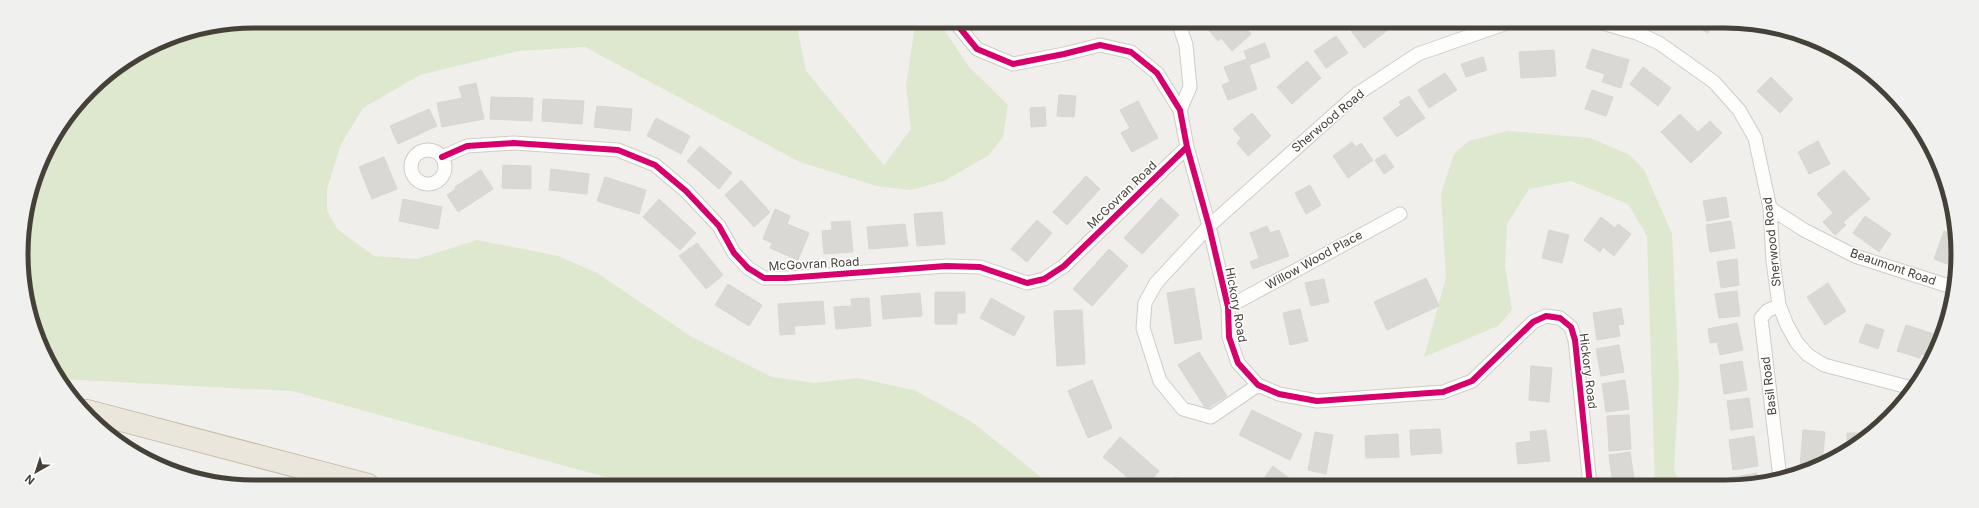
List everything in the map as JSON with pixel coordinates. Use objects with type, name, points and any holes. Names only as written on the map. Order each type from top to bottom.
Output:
[{"type":"highway","points":[[94,414],[349,480]]},
{"type":"street","name":"Hickory Road","points":[[960,28],[977,49],[1012,64],[1100,45],[1131,52],[1157,73],[1180,110],[1187,147],[1209,226],[1228,307],[1229,337],[1238,363],[1258,385],[1279,394],[1317,400],[1443,392],[1472,381],[1533,322],[1546,316],[1560,318],[1571,327],[1575,340],[1589,480]]},
{"type":"street","points":[[1180,28],[1186,45],[1190,86],[1180,110]]},
{"type":"street","name":"Sherwood Road","points":[[1258,385],[1211,417],[1183,409],[1160,381],[1143,328],[1145,303],[1156,283],[1209,226],[1357,94],[1418,54],[1493,28]]},
{"type":"street","name":"Sherwood Road","points":[[1620,28],[1637,33],[1665,47],[1714,82],[1740,110],[1755,138],[1770,208],[1773,261],[1779,305],[1787,325],[1797,343],[1808,355],[1824,365],[1908,387]]},
{"type":"street","name":"McGovran Road","points":[[442,157],[467,146],[514,143],[618,150],[655,165],[686,190],[719,226],[734,253],[748,268],[764,278],[786,278],[946,266],[980,267],[1027,283],[1044,279],[1064,266],[1187,147]]},
{"type":"street","name":"Beaumont Road","points":[[1770,208],[1804,230],[1855,256],[1949,286]]},
{"type":"street","name":"Willow Wood Place","points":[[1228,307],[1400,214]]},
{"type":"street","name":"Basil Road","points":[[1779,305],[1767,311],[1761,318],[1779,473]]},
{"type":"green space","points":[[239,28],[797,28],[806,71],[884,165],[911,129],[906,86],[914,32],[916,28],[943,28],[969,67],[1008,105],[1003,137],[989,155],[944,181],[911,190],[877,186],[800,162],[585,47],[518,51],[420,75],[363,108],[341,144],[327,189],[327,210],[337,229],[374,256],[417,259],[477,240],[558,256],[597,273],[692,337],[772,377],[815,383],[858,378],[914,390],[972,422],[1045,480],[617,480],[292,391],[66,379],[51,354],[40,327],[32,298],[28,269],[28,239],[32,210],[40,181],[51,154],[66,128],[94,94],[128,66],[168,45],[210,32]]},
{"type":"green space","points":[[1508,131],[1590,138],[1630,155],[1644,170],[1672,234],[1679,383],[1674,469],[1677,480],[1655,480],[1647,236],[1628,204],[1571,181],[1529,189],[1507,224],[1505,266],[1512,310],[1498,326],[1424,357],[1446,278],[1441,194],[1454,154],[1469,141]]},
{"type":"building","points":[[1207,28],[1246,28],[1251,34],[1232,51],[1221,38],[1218,41]]},
{"type":"building","points":[[1349,28],[1386,28],[1388,30],[1364,48]]},
{"type":"building","points":[[1698,28],[1710,28],[1708,33]]},
{"type":"building","points":[[1336,36],[1348,53],[1326,68],[1314,51]]},
{"type":"building","points":[[1265,43],[1270,57],[1249,65],[1257,89],[1228,100],[1222,85],[1230,82],[1224,67],[1247,59],[1244,51]]},
{"type":"building","points":[[1592,49],[1629,60],[1621,88],[1602,82],[1605,74],[1586,68]]},
{"type":"building","points":[[1554,50],[1556,76],[1521,78],[1519,52]]},
{"type":"building","points":[[1483,57],[1487,70],[1466,77],[1461,64]]},
{"type":"building","points":[[1307,61],[1321,78],[1292,104],[1277,87]]},
{"type":"building","points":[[1643,67],[1671,88],[1658,106],[1630,84]]},
{"type":"building","points":[[1445,73],[1457,90],[1429,108],[1418,90]]},
{"type":"building","points":[[1771,77],[1793,99],[1780,113],[1757,91]]},
{"type":"building","points":[[476,83],[484,119],[442,127],[437,103],[462,98],[459,87]]},
{"type":"building","points":[[1592,90],[1613,97],[1606,116],[1585,109]]},
{"type":"building","points":[[1059,95],[1076,96],[1074,117],[1057,116]]},
{"type":"building","points":[[1409,96],[1425,118],[1397,137],[1383,118],[1401,105],[1399,102]]},
{"type":"building","points":[[491,97],[533,98],[532,121],[490,119]]},
{"type":"building","points":[[543,99],[584,101],[582,124],[542,121]]},
{"type":"building","points":[[1138,101],[1158,138],[1132,152],[1121,133],[1130,128],[1120,110]]},
{"type":"building","points":[[597,106],[632,109],[630,131],[594,127]]},
{"type":"building","points":[[1045,107],[1046,126],[1031,127],[1030,108]]},
{"type":"building","points":[[429,109],[437,126],[398,144],[390,126]]},
{"type":"building","points":[[1252,113],[1271,136],[1248,156],[1237,143],[1241,138],[1233,129]]},
{"type":"building","points":[[1680,114],[1698,132],[1710,121],[1722,133],[1691,163],[1661,132]]},
{"type":"building","points":[[656,118],[690,136],[681,154],[647,136]]},
{"type":"building","points":[[1818,141],[1830,164],[1809,174],[1798,152]]},
{"type":"building","points":[[1352,142],[1356,147],[1361,143],[1373,160],[1348,178],[1333,156]]},
{"type":"building","points":[[700,146],[732,173],[719,189],[687,161]]},
{"type":"building","points":[[1385,154],[1394,167],[1384,174],[1375,160]]},
{"type":"building","points":[[384,157],[397,189],[372,199],[359,167]]},
{"type":"building","points":[[503,165],[531,166],[531,189],[502,188]]},
{"type":"building","points":[[551,169],[589,174],[587,194],[549,190]]},
{"type":"building","points":[[481,170],[493,189],[458,212],[447,195],[456,189],[455,187]]},
{"type":"building","points":[[1844,170],[1870,199],[1843,222],[1846,225],[1835,235],[1823,222],[1833,213],[1817,194]]},
{"type":"building","points":[[1086,176],[1100,189],[1067,225],[1053,212]]},
{"type":"building","points":[[605,177],[646,190],[639,214],[597,201]]},
{"type":"building","points":[[741,180],[770,212],[754,227],[725,195]]},
{"type":"building","points":[[1310,185],[1321,205],[1306,214],[1295,193]]},
{"type":"building","points":[[1726,197],[1729,217],[1707,221],[1703,201]]},
{"type":"building","points":[[1161,198],[1179,215],[1142,254],[1124,238]]},
{"type":"building","points":[[403,199],[442,207],[438,229],[399,221]]},
{"type":"building","points":[[659,199],[696,233],[680,250],[643,217]]},
{"type":"building","points":[[775,209],[790,216],[787,224],[809,233],[798,260],[770,248],[772,243],[763,239]]},
{"type":"building","points":[[942,212],[945,244],[917,246],[914,214]]},
{"type":"building","points":[[1865,216],[1891,234],[1879,252],[1853,233]]},
{"type":"building","points":[[1601,217],[1615,228],[1618,224],[1631,234],[1614,256],[1603,247],[1600,252],[1584,240]]},
{"type":"building","points":[[1037,220],[1052,233],[1027,262],[1011,249]]},
{"type":"building","points":[[850,221],[853,252],[824,254],[822,231],[832,230],[831,222]]},
{"type":"building","points":[[1731,221],[1735,248],[1710,252],[1706,225]]},
{"type":"building","points":[[905,224],[908,246],[869,249],[867,227]]},
{"type":"building","points":[[1267,226],[1270,233],[1279,230],[1289,256],[1253,269],[1250,262],[1259,258],[1250,233]]},
{"type":"building","points":[[1549,230],[1569,235],[1562,263],[1542,258]]},
{"type":"building","points":[[1944,231],[1950,234],[1951,265],[1934,259]]},
{"type":"building","points":[[697,243],[723,275],[706,289],[679,256]]},
{"type":"building","points":[[1109,249],[1128,266],[1092,306],[1073,289]]},
{"type":"building","points":[[1737,259],[1739,285],[1721,288],[1717,262]]},
{"type":"building","points":[[1426,278],[1439,306],[1387,330],[1374,302]]},
{"type":"building","points":[[1324,279],[1329,302],[1311,306],[1305,283]]},
{"type":"building","points":[[1828,283],[1846,311],[1825,325],[1807,297]]},
{"type":"building","points":[[728,284],[762,305],[749,326],[715,305]]},
{"type":"building","points":[[1194,288],[1202,339],[1175,344],[1167,293]]},
{"type":"building","points":[[1737,291],[1740,316],[1719,318],[1715,294]]},
{"type":"building","points":[[935,292],[965,292],[965,313],[957,313],[957,324],[935,324]]},
{"type":"building","points":[[920,293],[922,316],[883,319],[881,296]]},
{"type":"building","points":[[869,298],[871,326],[836,329],[834,307],[852,306],[851,299]]},
{"type":"building","points":[[991,298],[1025,317],[1014,336],[980,318]]},
{"type":"building","points":[[823,301],[825,324],[794,326],[795,334],[780,335],[778,304]]},
{"type":"building","points":[[1621,308],[1624,324],[1618,325],[1620,336],[1597,340],[1593,313]]},
{"type":"building","points":[[1300,309],[1308,341],[1290,345],[1283,313]]},
{"type":"building","points":[[1082,310],[1085,364],[1057,366],[1054,311]]},
{"type":"building","points":[[1737,323],[1743,350],[1720,355],[1717,342],[1710,343],[1708,329]]},
{"type":"building","points":[[1866,324],[1884,330],[1878,349],[1859,342]]},
{"type":"building","points":[[1906,325],[1936,335],[1927,356],[1921,354],[1920,358],[1897,351]]},
{"type":"building","points":[[1619,345],[1624,372],[1601,376],[1596,349]]},
{"type":"building","points":[[1199,352],[1227,396],[1206,409],[1178,365]]},
{"type":"building","points":[[1742,361],[1747,390],[1724,394],[1720,365]]},
{"type":"building","points":[[1531,366],[1552,368],[1549,402],[1529,400]]},
{"type":"building","points":[[1092,380],[1112,428],[1088,438],[1068,391]]},
{"type":"building","points":[[1625,380],[1629,409],[1606,412],[1602,384]]},
{"type":"building","points":[[1749,398],[1753,427],[1731,430],[1727,401]]},
{"type":"building","points":[[1252,410],[1302,434],[1290,460],[1239,435]]},
{"type":"building","points":[[1629,415],[1631,449],[1609,451],[1607,416]]},
{"type":"building","points":[[1440,429],[1442,453],[1411,455],[1410,430]]},
{"type":"building","points":[[1546,430],[1550,461],[1518,464],[1516,443],[1531,441],[1530,432]]},
{"type":"building","points":[[1803,430],[1825,432],[1823,458],[1800,467]]},
{"type":"building","points":[[1315,432],[1333,435],[1326,474],[1308,470]]},
{"type":"building","points":[[1847,433],[1863,433],[1851,442],[1847,444]]},
{"type":"building","points":[[1398,434],[1399,457],[1366,458],[1365,436]]},
{"type":"building","points":[[1754,436],[1758,466],[1733,470],[1729,440]]},
{"type":"building","points":[[1120,437],[1159,471],[1151,480],[1131,480],[1103,457]]},
{"type":"building","points":[[1630,452],[1634,480],[1612,480],[1609,455]]},
{"type":"building","points":[[1273,466],[1291,480],[1263,480]]},
{"type":"building","points":[[1757,473],[1757,478],[1740,480],[1729,480],[1729,478]]},
{"type":"building","points":[[1174,477],[1186,480],[1173,480]]},
{"type":"cycle path","points":[[960,28],[977,49],[1013,64],[1100,45],[1131,52],[1157,73],[1180,110],[1187,147],[1209,226],[1228,307],[1229,337],[1238,363],[1258,385],[1279,394],[1317,401],[1443,392],[1472,381],[1533,322],[1546,316],[1560,318],[1571,327],[1575,340],[1589,480]]},
{"type":"cycle path","points":[[442,157],[467,146],[514,143],[618,150],[655,165],[686,191],[719,226],[734,253],[748,268],[764,278],[786,278],[946,266],[980,267],[1027,283],[1044,279],[1064,266],[1187,147]]}]
